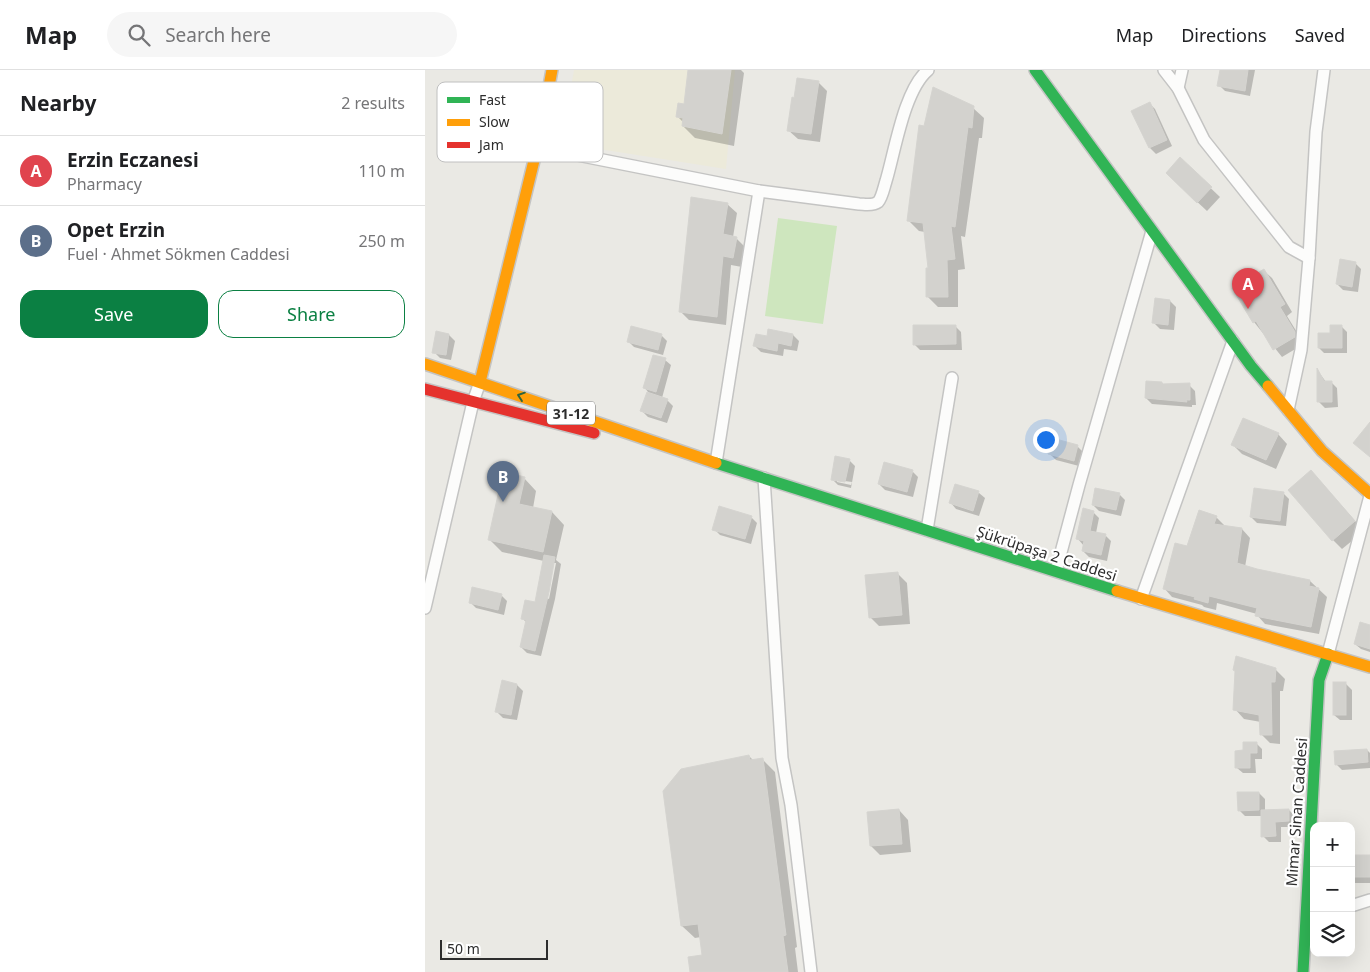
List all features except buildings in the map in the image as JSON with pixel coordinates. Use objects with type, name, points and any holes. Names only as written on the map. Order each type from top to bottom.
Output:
[{"type":"main road","points":[[1035,70],[1251,366],[1322,451],[1370,495]]},
{"type":"main road","points":[[480,382],[533,162]]},
{"type":"main road","name":"31-12","points":[[425,364],[716,464]]},
{"type":"main road","name":"31-12","points":[[425,389],[716,464]]},
{"type":"main road","name":"Şükrüpaşa 2 Caddesi","points":[[716,464],[1141,599],[1370,667]]},
{"type":"main road","name":"Mimar Sinan Caddesi","points":[[1303,972],[1309,926],[1319,680],[1328,654]]},
{"type":"street","points":[[603,160],[759,191],[859,204],[874,204],[879,201],[888,174],[901,122],[920,76],[928,70]]},
{"type":"street","points":[[1164,70],[1177,88],[1204,140],[1289,247],[1309,258]]},
{"type":"street","points":[[1177,88],[1182,70]]},
{"type":"street","points":[[1288,410],[1301,350],[1309,258],[1316,132],[1324,70]]},
{"type":"street","points":[[716,464],[759,191]]},
{"type":"street","points":[[1056,571],[1153,231]]},
{"type":"street","points":[[1141,599],[1233,341]]},
{"type":"street","points":[[927,530],[952,378]]},
{"type":"street","points":[[425,608],[473,402],[480,382]]},
{"type":"street","points":[[764,478],[782,758],[791,805],[811,972]]},
{"type":"street","points":[[1328,654],[1370,495]]},
{"type":"street","points":[[1355,905],[1370,900]]},
{"type":"shaded area","points":[[574,70],[735,70],[726,169],[603,150],[603,82],[572,82]]},
{"type":"green space","points":[[778,218],[837,226],[823,324],[765,316]]},
{"type":"traffic: fast","points":[[1035,70],[1251,366],[1268,386]]},
{"type":"traffic: fast","points":[[716,463],[1117,591]]},
{"type":"traffic: fast","points":[[1303,972],[1319,680],[1328,654]]},
{"type":"traffic: slow","points":[[550,82],[552,70]]},
{"type":"traffic: slow","points":[[480,382],[534,162]]},
{"type":"traffic: slow","points":[[425,364],[716,463]]},
{"type":"traffic: slow","points":[[1268,386],[1322,451],[1370,494]]},
{"type":"traffic: slow","points":[[1117,591],[1370,667]]},
{"type":"traffic: jam","points":[[425,389],[594,433]]},
{"type":"place","name":"Erzin Eczanesi","points":[[1248,309]]},
{"type":"place","name":"Opet Erzin","points":[[503,502]]}]
